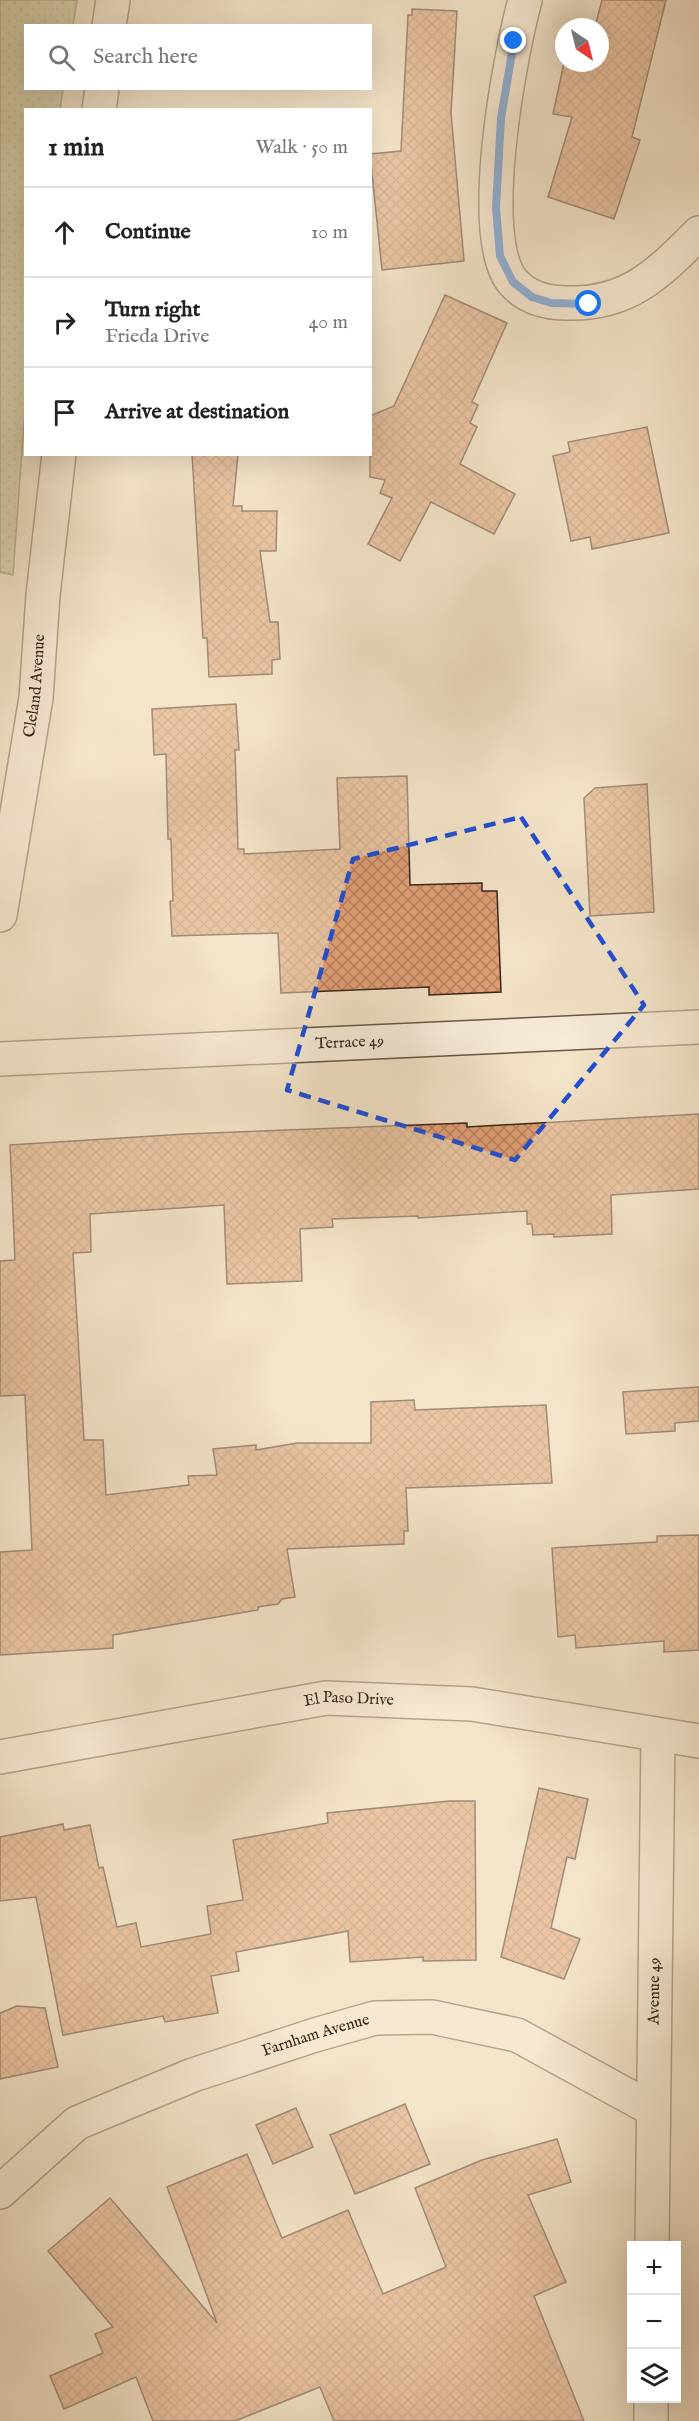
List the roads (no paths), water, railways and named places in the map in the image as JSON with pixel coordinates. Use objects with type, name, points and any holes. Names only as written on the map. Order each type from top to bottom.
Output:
[{"type":"street","points":[[109,24],[113,0]]},
{"type":"street","points":[[525,0],[514,41],[501,118],[496,207],[500,256],[513,282],[532,297],[547,302],[589,304],[629,292],[663,269],[699,233]]},
{"type":"street","points":[[99,108],[102,90]]},
{"type":"street","name":"Cleland Avenue","points":[[0,915],[36,698],[43,595],[59,456]]},
{"type":"street","name":"Terrace 49","points":[[0,1059],[699,1027]]},
{"type":"street","name":"El Paso Drive","points":[[0,1757],[326,1698],[472,1704],[699,1741]]},
{"type":"street","name":"Avenue 49","points":[[652,2241],[658,1736]]},
{"type":"street","name":"Farnham Avenue","points":[[0,2192],[77,2123],[193,2074],[375,2018],[432,2017],[517,2035],[652,2109]]},
{"type":"street","points":[[651,2403],[651,2421]]}]
